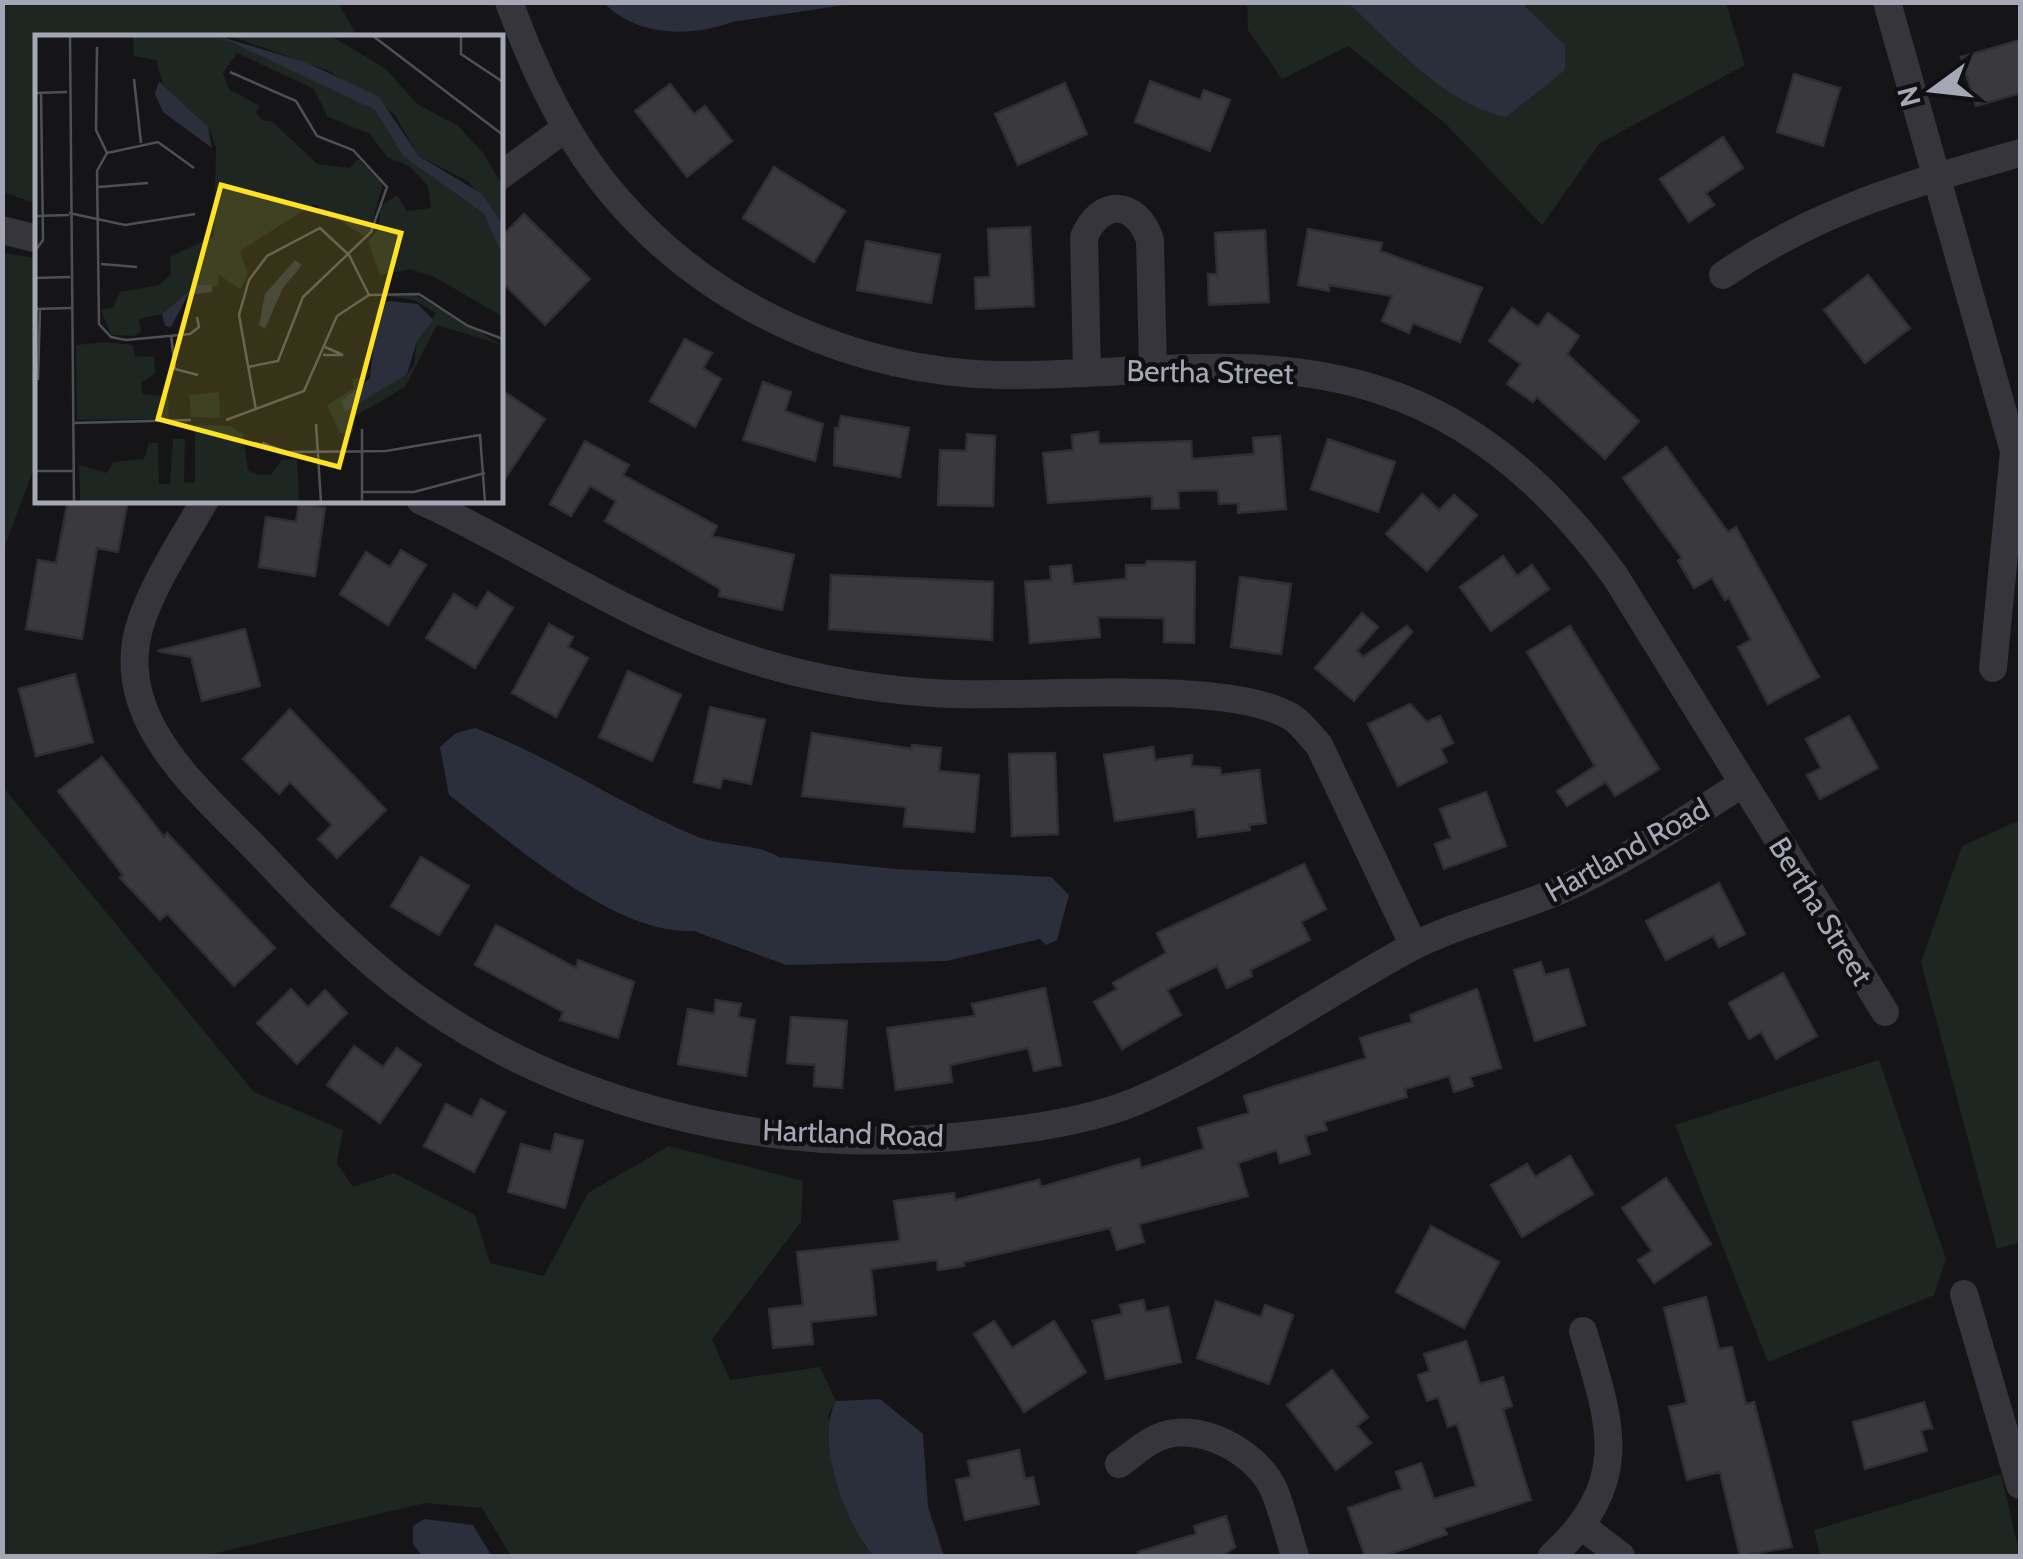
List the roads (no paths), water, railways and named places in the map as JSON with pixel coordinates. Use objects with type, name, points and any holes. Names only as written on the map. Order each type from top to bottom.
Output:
[{"type":"street","name":"Bertha Street","points":[[508,2],[530,60],[566,128],[618,200],[672,252],[745,304],[808,336],[878,360],[940,372],[1259,367],[1312,374],[1383,390],[1484,442],[1535,482],[1580,528],[1615,576],[1885,1012]]},
{"type":"street","points":[[1887,2],[2014,451],[1993,668]]},
{"type":"street","points":[[502,175],[566,128]]},
{"type":"street","points":[[1724,275],[1770,243],[1830,212],[2020,153]]},
{"type":"street","points":[[1087,372],[1084,237],[1092,219],[1110,209],[1128,210],[1144,220],[1150,240],[1153,370]]},
{"type":"street","points":[[2,230],[35,237]]},
{"type":"street","name":"Hartland Road","points":[[203,502],[140,626],[135,667],[142,710],[162,750],[327,925],[400,986],[476,1035],[544,1070],[626,1102],[707,1123],[798,1137],[915,1140],[1008,1132],[1134,1102],[1414,946],[1514,909],[1614,864],[1742,784]]},
{"type":"street","points":[[424,502],[724,651],[801,673],[926,693],[992,698],[1174,693],[1254,702],[1294,718],[1319,746],[1414,946]]},
{"type":"street","points":[[1964,1294],[2020,1484]]},
{"type":"street","points":[[1552,1556],[1583,1527],[1600,1492],[1609,1454],[1608,1416],[1583,1330]]},
{"type":"street","points":[[1118,1464],[1158,1436],[1191,1432],[1224,1443],[1255,1463],[1273,1487],[1295,1556]]},
{"type":"street","points":[[1583,1527],[1621,1556]]},
{"type":"water","points":[[604,3],[857,3],[681,32],[647,28]]},
{"type":"water","points":[[1348,3],[1522,3],[1565,45],[1565,70],[1506,117],[1462,100],[1441,86]]},
{"type":"water","points":[[475,728],[708,840],[761,849],[779,857],[896,869],[1051,877],[1069,895],[1057,940],[1046,945],[1040,939],[946,961],[786,965],[694,931],[663,928],[631,918],[532,860],[449,795],[440,747],[456,733]]},
{"type":"water","points":[[880,1399],[923,1434],[928,1507],[944,1556],[873,1556],[844,1503],[831,1459],[830,1418],[836,1401]]},
{"type":"water","points":[[424,1519],[473,1525],[492,1556],[422,1556],[413,1544],[413,1526]]}]
